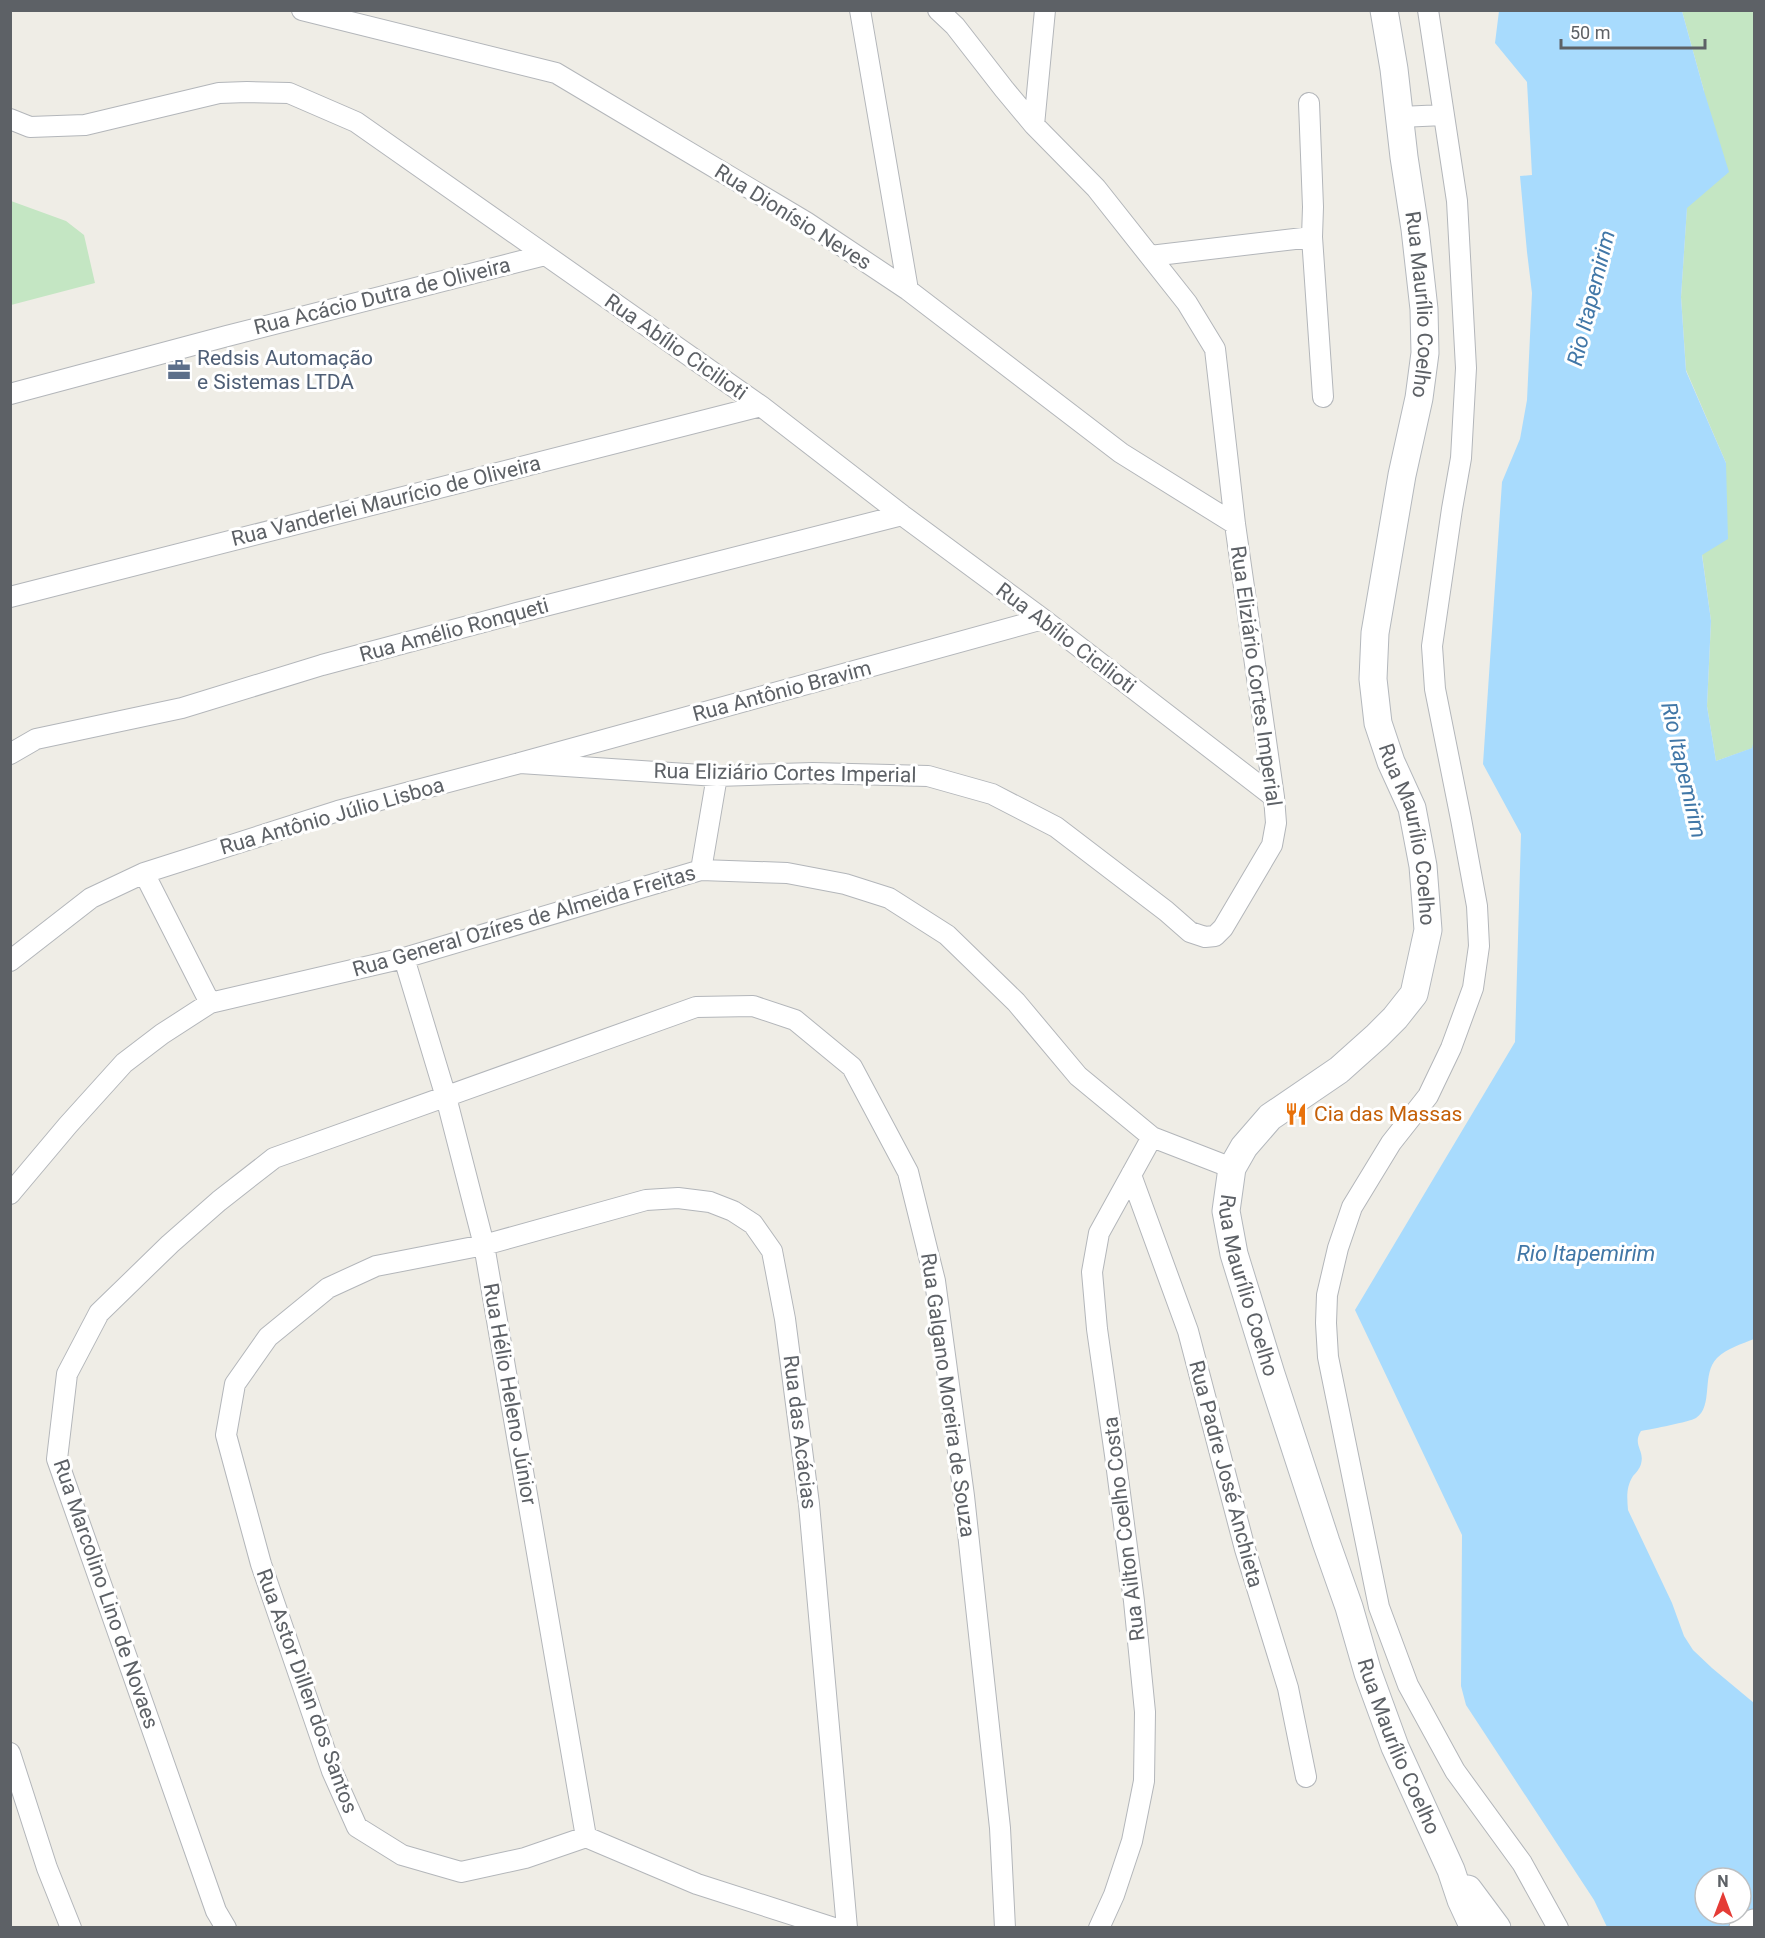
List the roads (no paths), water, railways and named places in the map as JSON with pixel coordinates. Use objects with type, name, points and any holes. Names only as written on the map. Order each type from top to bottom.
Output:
[{"type":"main road","name":"Rua Maurílio Coelho","points":[[1384,10],[1394,69],[1424,309],[1425,353],[1419,398],[1402,475],[1375,633],[1373,679],[1378,723],[1391,762],[1412,808],[1424,866],[1428,930],[1414,994],[1377,1036],[1339,1070],[1270,1117],[1244,1147],[1232,1168],[1226,1211],[1234,1254],[1271,1374],[1381,1710],[1395,1747],[1451,1870]]},
{"type":"main road","points":[[1451,1870],[1474,1928]]},
{"type":"main road","points":[[1451,1870],[1497,1928]]},
{"type":"main road","points":[[1743,1928],[1755,1923]]},
{"type":"street","name":"Rua Dionísio Neves","points":[[302,10],[556,73],[806,222],[908,290],[1121,453],[1235,524]]},
{"type":"street","points":[[860,10],[908,290]]},
{"type":"street","name":"Rua Eliziário Cortes Imperial","points":[[520,764],[717,776],[813,773],[928,776],[992,794],[1056,827],[1190,932],[1205,937],[1215,936],[1223,928],[1272,845],[1276,823],[1274,797],[1235,524],[1215,349],[1187,303],[1096,188],[1035,125],[955,26],[938,10]]},
{"type":"street","points":[[1035,125],[1045,10]]},
{"type":"street","points":[[1428,10],[1457,201],[1466,368],[1461,458],[1432,646],[1435,689],[1477,906],[1479,946],[1473,988],[1438,1077],[1428,1096],[1391,1143],[1352,1207],[1338,1248],[1327,1295],[1328,1357],[1379,1607],[1407,1685],[1455,1771],[1522,1863],[1556,1924]]},
{"type":"street","name":"Rua Abílio Cicilioti","points":[[10,119],[30,127],[85,125],[219,93],[247,92],[289,93],[356,122],[761,406],[1274,797]]},
{"type":"street","points":[[1309,103],[1312,237],[1323,397]]},
{"type":"street","points":[[1400,117],[1444,115]]},
{"type":"street","points":[[1150,256],[1312,237]]},
{"type":"street","name":"Rua Acácio Dutra de Oliveira","points":[[10,394],[545,255]]},
{"type":"street","name":"Rua Vanderlei Maurício de Oliveira","points":[[10,597],[761,406]]},
{"type":"street","name":"Rua Amélio Ronqueti","points":[[10,754],[36,739],[182,708],[322,665],[902,515]]},
{"type":"street","name":"Rua Antônio Bravim","points":[[520,764],[1043,619]]},
{"type":"street","name":"Rua Antônio Júlio Lisboa","points":[[10,961],[91,898],[144,873],[338,811],[520,764]]},
{"type":"street","points":[[701,870],[717,776]]},
{"type":"street","name":"Rua General Ozíres de Almeida Freitas","points":[[10,1194],[124,1063],[162,1034],[210,1003],[404,958],[701,870],[787,873],[844,884],[889,898],[947,935],[1016,1002],[1078,1076],[1152,1137],[1232,1168]]},
{"type":"street","points":[[144,873],[210,1003]]},
{"type":"street","name":"Rua Hélio Heleno Júnior","points":[[404,958],[446,1097],[484,1245],[586,1837]]},
{"type":"street","name":"Rua Galgano Moreira de Souza","points":[[446,1097],[696,1007],[753,1006],[795,1020],[852,1067],[908,1172],[935,1281],[964,1496],[1000,1828],[1005,1928]]},
{"type":"street","name":"Rua Marcolino Lino de Novaes","points":[[226,1928],[216,1911],[174,1795],[57,1459],[67,1374],[99,1313],[170,1244],[219,1201],[274,1158],[446,1097]]},
{"type":"street","name":"Rua Ailton Coelho Costa","points":[[1099,1928],[1114,1895],[1132,1841],[1144,1781],[1145,1712],[1134,1601],[1097,1329],[1092,1272],[1099,1233],[1152,1137]]},
{"type":"street","name":"Rua Padre José Anchieta","points":[[1131,1175],[1188,1331],[1245,1549],[1288,1688],[1306,1777]]},
{"type":"street","name":"Rua das Acácias","points":[[484,1245],[646,1200],[678,1198],[710,1202],[733,1211],[753,1224],[772,1251],[786,1319],[809,1504],[847,1928]]},
{"type":"street","name":"Rua Astor Dillen dos Santos","points":[[484,1245],[376,1266],[328,1288],[268,1337],[235,1384],[226,1435],[261,1564],[332,1771],[357,1827],[402,1856],[461,1872],[525,1858],[586,1837]]},
{"type":"street","points":[[10,1753],[47,1868],[71,1928]]},
{"type":"street","points":[[586,1837],[697,1884],[834,1928]]},
{"type":"water","name":"Rio Itapemirim","points":[[1499,11],[1682,11],[1729,172],[1687,208],[1681,297],[1686,371],[1726,463],[1728,539],[1702,555],[1711,621],[1707,706],[1716,761],[1752,748],[1754,740],[1754,1339],[1730,1349],[1717,1358],[1710,1372],[1705,1406],[1696,1418],[1641,1431],[1638,1444],[1641,1464],[1631,1480],[1627,1496],[1628,1510],[1672,1603],[1684,1636],[1693,1650],[1754,1703],[1754,1927],[1607,1927],[1594,1900],[1466,1705],[1461,1686],[1462,1535],[1355,1310],[1515,1042],[1521,834],[1483,764],[1502,482],[1520,439],[1527,400],[1532,293],[1520,176],[1532,175],[1527,82],[1495,43]]},
{"type":"place","name":"Redsis Automação e Sistemas LTDA","points":[[179,370]]},
{"type":"place","name":"Cia das Massas","points":[[1296,1114]]}]
